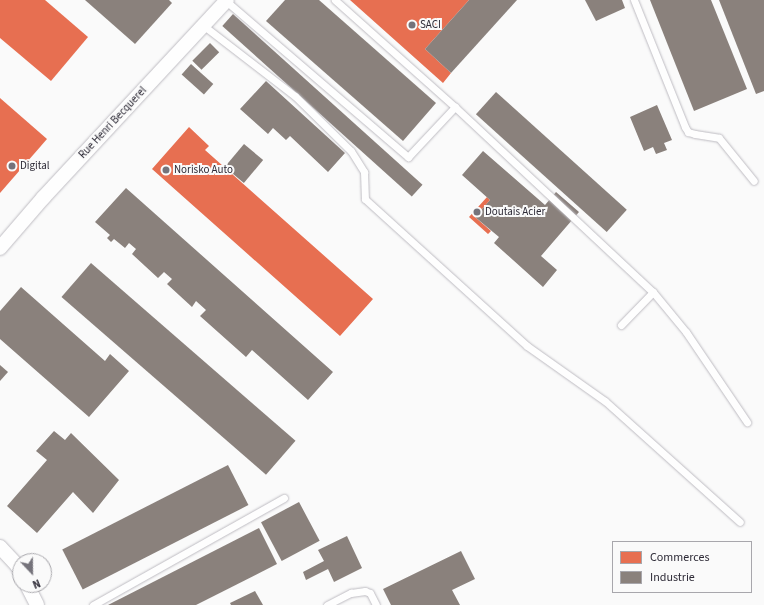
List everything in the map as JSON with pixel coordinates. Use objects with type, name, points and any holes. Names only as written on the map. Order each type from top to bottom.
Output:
[{"type":"street","name":"Rue Henri Becquerel","points":[[0,248],[49,192],[226,1]]},
{"type":"street","points":[[0,547],[12,560]]},
{"type":"street","points":[[31,593],[37,605]]},
{"type":"lane","points":[[335,0],[455,107],[653,292],[686,332],[747,422]]},
{"type":"lane","points":[[634,0],[688,132],[719,138],[754,181]]},
{"type":"lane","points":[[226,1],[408,157],[455,107]]},
{"type":"lane","points":[[204,26],[295,96],[351,151],[364,172],[365,199],[527,346],[605,401],[740,522]]},
{"type":"lane","points":[[621,325],[653,292]]},
{"type":"lane","points":[[93,605],[284,498]]},
{"type":"lane","points":[[326,605],[351,593],[365,591],[370,593],[376,605]]},
{"type":"building: Commerces","points":[[0,0],[45,0],[88,37],[51,81],[0,38]]},
{"type":"building: Commerces","name":"SACI","points":[[350,0],[469,0],[425,49],[451,73],[443,83]]},
{"type":"building: Commerces","name":"Digital","points":[[0,98],[47,139],[0,193]]},
{"type":"building: Commerces","points":[[189,127],[209,146],[205,150],[373,299],[340,336],[152,169]]},
{"type":"building: Commerces","name":"Doutais Acier","points":[[487,197],[490,200],[475,217],[491,231],[488,234],[469,217]]},
{"type":"building: Industrie","points":[[85,0],[169,0],[172,3],[135,44]]},
{"type":"building: Industrie","points":[[285,0],[319,0],[436,103],[403,141],[266,21]]},
{"type":"building: Industrie","points":[[469,0],[517,0],[451,73],[425,49]]},
{"type":"building: Industrie","points":[[585,0],[622,0],[625,8],[596,21]]},
{"type":"building: Industrie","points":[[650,0],[711,0],[747,89],[694,111]]},
{"type":"building: Industrie","points":[[719,0],[764,0],[764,91],[756,94]]},
{"type":"building: Industrie","points":[[233,14],[423,185],[412,197],[222,26]]},
{"type":"building: Industrie","points":[[210,43],[219,52],[202,70],[192,61]]},
{"type":"building: Industrie","points":[[191,64],[213,84],[204,94],[182,74]]},
{"type":"building: Industrie","points":[[266,81],[345,153],[328,172],[290,136],[286,140],[273,128],[268,134],[240,109]]},
{"type":"building: Industrie","points":[[496,92],[627,210],[607,232],[476,114]]},
{"type":"building: Industrie","points":[[657,105],[672,140],[664,143],[667,150],[656,154],[653,147],[644,151],[630,117]]},
{"type":"building: Industrie","points":[[244,144],[263,160],[244,183],[225,167]]},
{"type":"building: Industrie","points":[[483,151],[545,205],[556,192],[579,212],[541,256],[557,270],[543,287],[494,243],[499,237],[475,217],[490,200],[462,175]]},
{"type":"building: Industrie","points":[[126,188],[333,372],[308,400],[252,350],[246,357],[200,316],[206,310],[196,301],[192,307],[167,284],[172,279],[164,272],[158,278],[132,254],[136,249],[129,243],[125,248],[114,239],[111,242],[107,238],[110,235],[95,222]]},
{"type":"building: Industrie","points":[[91,263],[296,441],[266,475],[61,297]]},
{"type":"building: Industrie","points":[[21,287],[105,361],[110,354],[129,371],[89,417],[0,339],[0,311]]},
{"type":"building: Industrie","points":[[0,365],[8,372],[0,381]]},
{"type":"building: Industrie","points":[[54,431],[65,440],[71,433],[119,480],[93,513],[73,492],[37,533],[7,506],[47,460],[36,451]]},
{"type":"building: Industrie","points":[[228,465],[248,505],[83,590],[62,549]]},
{"type":"building: Industrie","points":[[299,502],[320,541],[282,561],[261,522]]},
{"type":"building: Industrie","points":[[259,528],[277,564],[196,605],[108,605]]},
{"type":"building: Industrie","points":[[347,536],[362,568],[334,582],[328,569],[306,580],[303,572],[324,561],[318,550]]},
{"type":"building: Industrie","points":[[461,551],[475,579],[452,590],[460,605],[391,605],[383,589]]},
{"type":"building: Industrie","points":[[255,591],[263,605],[231,605],[230,603]]},
{"type":"place","name":"SACI","points":[[412,25]]},
{"type":"place","name":"Digital","points":[[12,166]]},
{"type":"place","name":"Norisko Auto","points":[[166,170]]},
{"type":"place","name":"Doutais Acier","points":[[477,212]]}]
